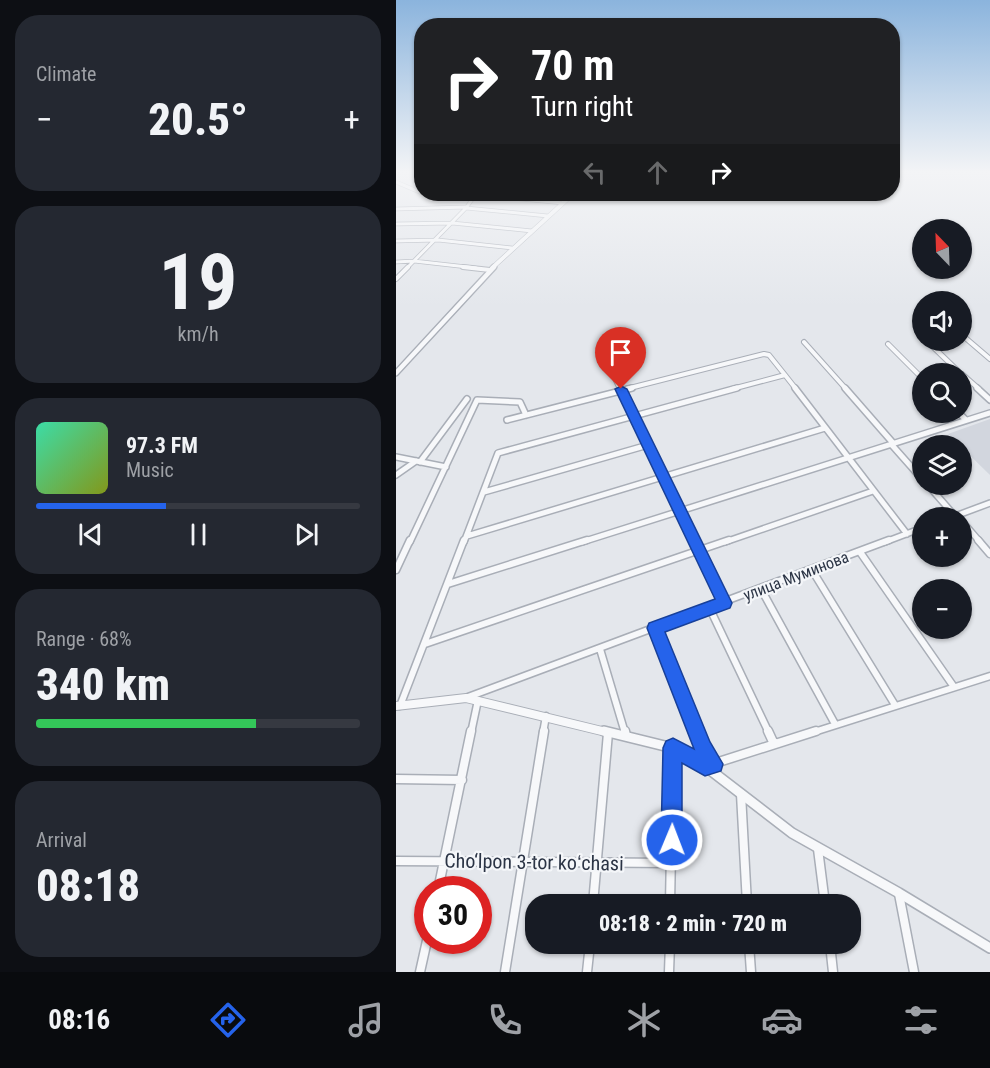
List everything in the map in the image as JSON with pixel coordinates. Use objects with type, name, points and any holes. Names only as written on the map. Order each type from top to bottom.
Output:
[{"type":"street","points":[[396,279],[458,216]]},
{"type":"street","points":[[396,373],[461,305],[490,270],[549,216]]},
{"type":"street","points":[[396,224],[452,223],[532,231]]},
{"type":"street","points":[[396,241],[435,240],[512,248]]},
{"type":"street","points":[[396,262],[414,261],[490,270]]},
{"type":"street","points":[[804,342],[912,467]]},
{"type":"street","points":[[972,343],[990,359]]},
{"type":"street","points":[[888,344],[912,368]]},
{"type":"street","points":[[937,351],[949,363]]},
{"type":"street","points":[[507,420],[621,389],[764,354],[768,355],[907,534]]},
{"type":"street","points":[[610,368],[724,603]]},
{"type":"street","points":[[398,706],[425,644],[498,453],[785,375]]},
{"type":"street","points":[[972,384],[990,400]]},
{"type":"street","points":[[396,475],[418,462],[467,399]]},
{"type":"street","points":[[396,570],[477,400],[520,402],[526,415]]},
{"type":"street","points":[[972,418],[990,413]]},
{"type":"street","points":[[448,584],[957,423]]},
{"type":"street","points":[[467,536],[825,428]]},
{"type":"street","points":[[484,492],[648,445]]},
{"type":"street","points":[[396,457],[446,467]]},
{"type":"street","points":[[425,644],[873,491]]},
{"type":"street","points":[[937,495],[947,507]]},
{"type":"street","points":[[972,510],[990,503]]},
{"type":"street","name":"улица Муминова","points":[[466,698],[912,532]]},
{"type":"street","points":[[972,533],[990,554]]},
{"type":"street","points":[[860,552],[954,687]]},
{"type":"street","points":[[812,570],[895,705]]},
{"type":"street","points":[[762,589],[835,724]]},
{"type":"street","points":[[710,609],[774,744]]},
{"type":"street","points":[[655,628],[710,765]]},
{"type":"street","points":[[600,649],[627,736]]},
{"type":"street","points":[[710,765],[990,675]]},
{"type":"street","points":[[398,706],[466,698],[673,748],[710,765],[780,825],[818,849],[899,893],[990,948]]},
{"type":"street","points":[[441,876],[478,700]]},
{"type":"street","points":[[505,972],[546,716]]},
{"type":"street","points":[[594,894],[608,733]]},
{"type":"street","points":[[670,894],[673,748]]},
{"type":"street","points":[[396,779],[462,780]]},
{"type":"street","points":[[741,793],[746,894]]},
{"type":"street","points":[[818,849],[824,894]]},
{"type":"street","name":"Cho‘lpon 3-tor koʻchasi","points":[[396,861],[671,863]]},
{"type":"street","points":[[899,893],[914,972]]},
{"type":"street","points":[[420,972],[424,954]]},
{"type":"street","points":[[587,972],[589,954]]},
{"type":"street","points":[[669,972],[670,954]]},
{"type":"street","points":[[750,954],[751,972]]},
{"type":"street","points":[[831,954],[833,972]]},
{"type":"shaded area","points":[[990,419],[990,475],[972,457],[972,435],[948,434]]},
{"type":"route","points":[[621,389],[724,603],[655,628],[703,748],[714,764],[705,766],[673,748],[672,840]]}]
